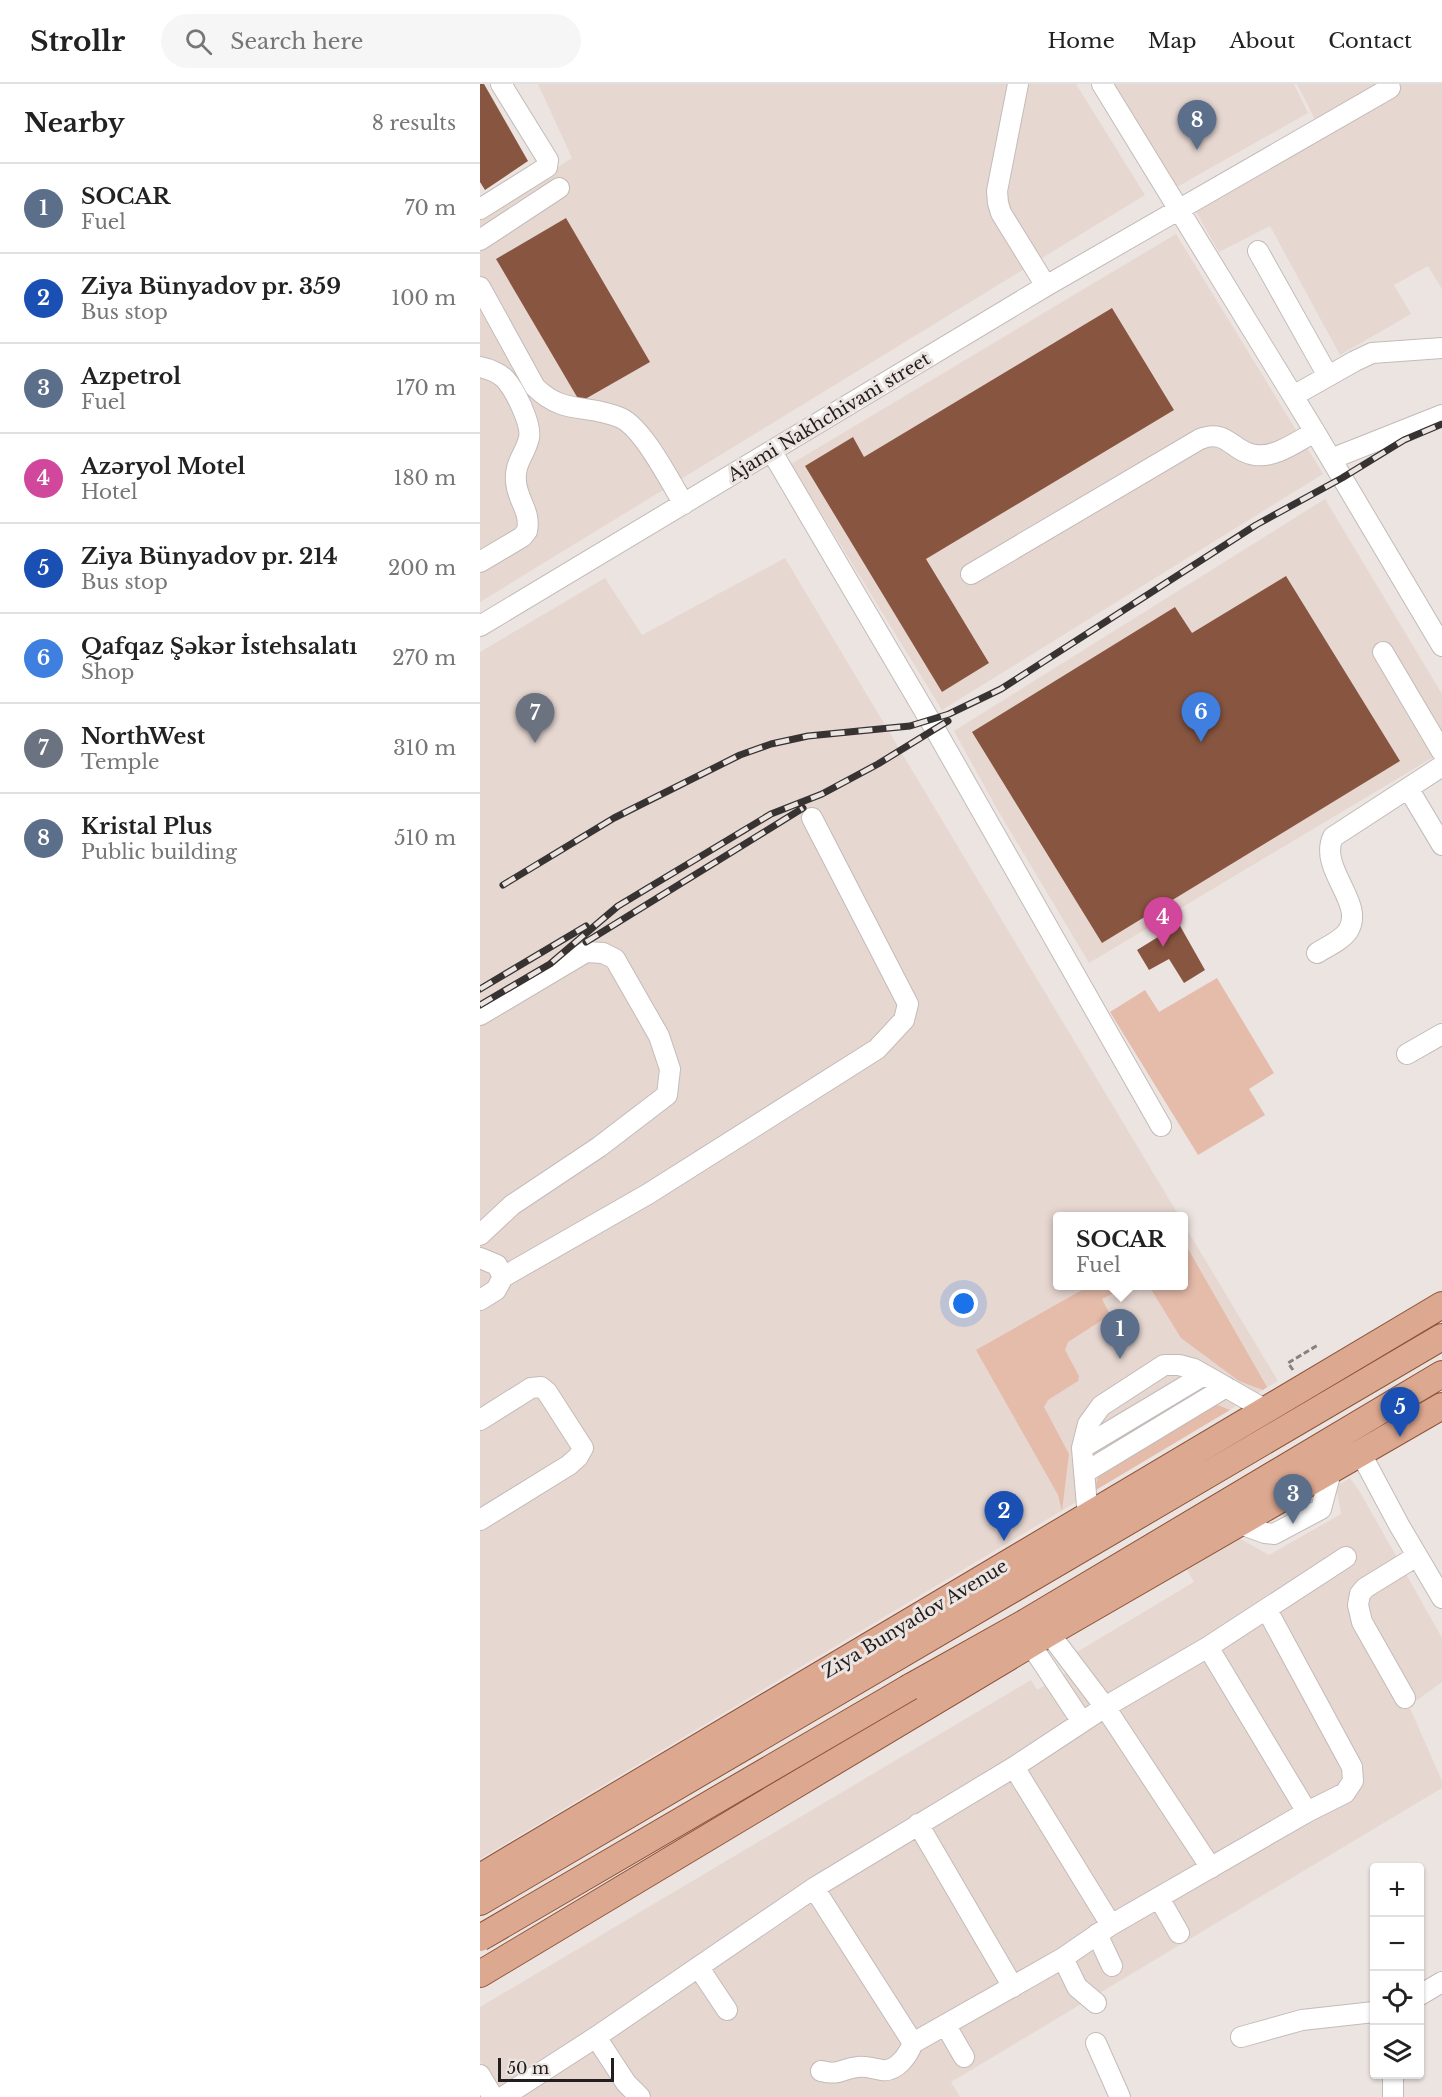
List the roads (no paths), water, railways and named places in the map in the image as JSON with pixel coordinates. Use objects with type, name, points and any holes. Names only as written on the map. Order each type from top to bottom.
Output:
[{"type":"main road","name":"Ziya Bunyadov Avenue","points":[[489,1871],[1442,1305]]},
{"type":"main road","name":"Ziya Bunyadov Avenue","points":[[480,1902],[1438,1339]]},
{"type":"main road","points":[[1266,1410],[1438,1339]]},
{"type":"main road","points":[[1360,1452],[1442,1375]]},
{"type":"main road","points":[[480,1974],[1036,1633],[1442,1375]]},
{"type":"main road","points":[[480,1938],[910,1687],[1036,1633],[1228,1528],[1442,1406]]},
{"type":"main road","points":[[1012,1590],[1088,1517]]},
{"type":"main road","points":[[480,1891],[489,1871]]},
{"type":"main road","points":[[480,1921],[492,1935],[505,1942],[520,1941],[547,1934]]},
{"type":"street","points":[[480,209],[544,170],[548,160],[501,84]]},
{"type":"street","points":[[1018,84],[997,191],[998,203],[1001,213],[1047,286]]},
{"type":"street","points":[[1102,84],[1315,432],[1442,646]]},
{"type":"street","name":"Ajami Nakhchivani street","points":[[482,622],[772,452],[1179,208],[1390,88]]},
{"type":"street","points":[[480,240],[560,188]]},
{"type":"street","points":[[1258,251],[1328,376]]},
{"type":"street","points":[[480,287],[536,387],[558,404],[604,412],[622,419],[633,427],[643,438],[684,504]]},
{"type":"street","points":[[1293,396],[1372,354],[1442,348]]},
{"type":"street","points":[[480,367],[494,371],[504,378],[530,429],[529,440],[519,458],[516,482],[518,494],[528,513],[527,531],[522,537],[480,562]]},
{"type":"street","points":[[1331,459],[1442,415]]},
{"type":"street","points":[[971,574],[1200,439],[1215,435],[1246,452],[1263,455],[1279,451],[1315,432]]},
{"type":"street","points":[[772,452],[935,729],[1161,1126]]},
{"type":"street","points":[[1383,652],[1442,752]]},
{"type":"street","points":[[1317,953],[1348,931],[1351,923],[1349,905],[1330,861],[1329,852],[1333,837],[1442,766]]},
{"type":"street","points":[[1408,788],[1442,845]]},
{"type":"street","points":[[480,1300],[496,1290],[503,1277],[648,1194],[877,1049],[904,1020],[908,1004],[812,818]]},
{"type":"street","points":[[480,1015],[586,952],[603,953],[615,959],[658,1036],[670,1069],[667,1095],[599,1147],[512,1205],[480,1235]]},
{"type":"street","points":[[1407,1054],[1442,1034]]},
{"type":"street","points":[[480,1258],[497,1265],[503,1277]]},
{"type":"street","points":[[1088,1517],[1082,1448],[1088,1424],[1101,1406],[1164,1365],[1179,1365],[1204,1375],[1266,1410]]},
{"type":"street","points":[[1082,1448],[1204,1375]]},
{"type":"street","points":[[480,1420],[531,1388],[541,1387],[547,1392],[583,1448],[578,1457],[569,1465],[480,1520]]},
{"type":"street","points":[[1084,1473],[1226,1387]]},
{"type":"street","points":[[1360,1452],[1442,1598]]},
{"type":"street","points":[[1405,1698],[1362,1622],[1359,1601],[1361,1592],[1365,1588],[1417,1556]]},
{"type":"street","points":[[503,2097],[699,1968],[814,1887],[1014,1767],[1105,1707],[1208,1647],[1346,1557]]},
{"type":"street","points":[[821,2071],[830,2074],[855,2067],[866,2066],[885,2071],[896,2067],[909,2052],[913,2043],[1064,1958],[1104,1930],[1307,1812],[1345,1793],[1353,1780],[1352,1767],[1267,1610]]},
{"type":"street","points":[[1036,1633],[1105,1707],[1211,1868]]},
{"type":"street","points":[[1036,1633],[1082,1722]]},
{"type":"street","points":[[1208,1647],[1307,1812]]},
{"type":"street","points":[[1014,1767],[1104,1930],[1112,1966]]},
{"type":"street","points":[[918,1824],[1012,1987]]},
{"type":"street","points":[[814,1887],[913,2043]]},
{"type":"street","points":[[1159,1898],[1179,1933]]},
{"type":"street","points":[[1064,1958],[1077,1986],[1096,2003]]},
{"type":"street","points":[[699,1968],[727,2010]]},
{"type":"street","points":[[1424,1992],[1442,1982]]},
{"type":"street","points":[[1240,2037],[1302,2020],[1370,2012]]},
{"type":"street","points":[[946,2026],[964,2057]]},
{"type":"street","points":[[596,2037],[626,2084],[639,2097]]},
{"type":"street","points":[[1096,2043],[1120,2097]]},
{"type":"street","points":[[480,2075],[493,2097]]},
{"type":"street","points":[[1393,2079],[1393,2097]]},
{"type":"railway","points":[[503,885],[614,818],[740,755],[771,744],[808,736],[910,726],[949,714],[1001,689],[1256,525],[1342,478],[1404,440],[1442,424]]},
{"type":"railway","points":[[480,1005],[550,964],[618,906],[771,814],[822,794],[878,764],[948,721]]},
{"type":"railway","points":[[586,942],[803,808]]},
{"type":"railway","points":[[480,989],[586,926]]},
{"type":"place","name":"Kristal Plus","points":[[1197,150]]},
{"type":"place","name":"Qafqaz Şəkər İstehsalatı","points":[[1201,742]]},
{"type":"place","name":"NorthWest","points":[[535,743]]},
{"type":"place","name":"Azəryol Motel","points":[[1163,947]]},
{"type":"place","name":"SOCAR","points":[[1120,1359]]},
{"type":"place","name":"Ziya Bünyadov pr. 214","points":[[1400,1437]]},
{"type":"place","name":"Azpetrol","points":[[1293,1524]]},
{"type":"place","name":"Ziya Bünyadov pr. 359","points":[[1004,1541]]}]
